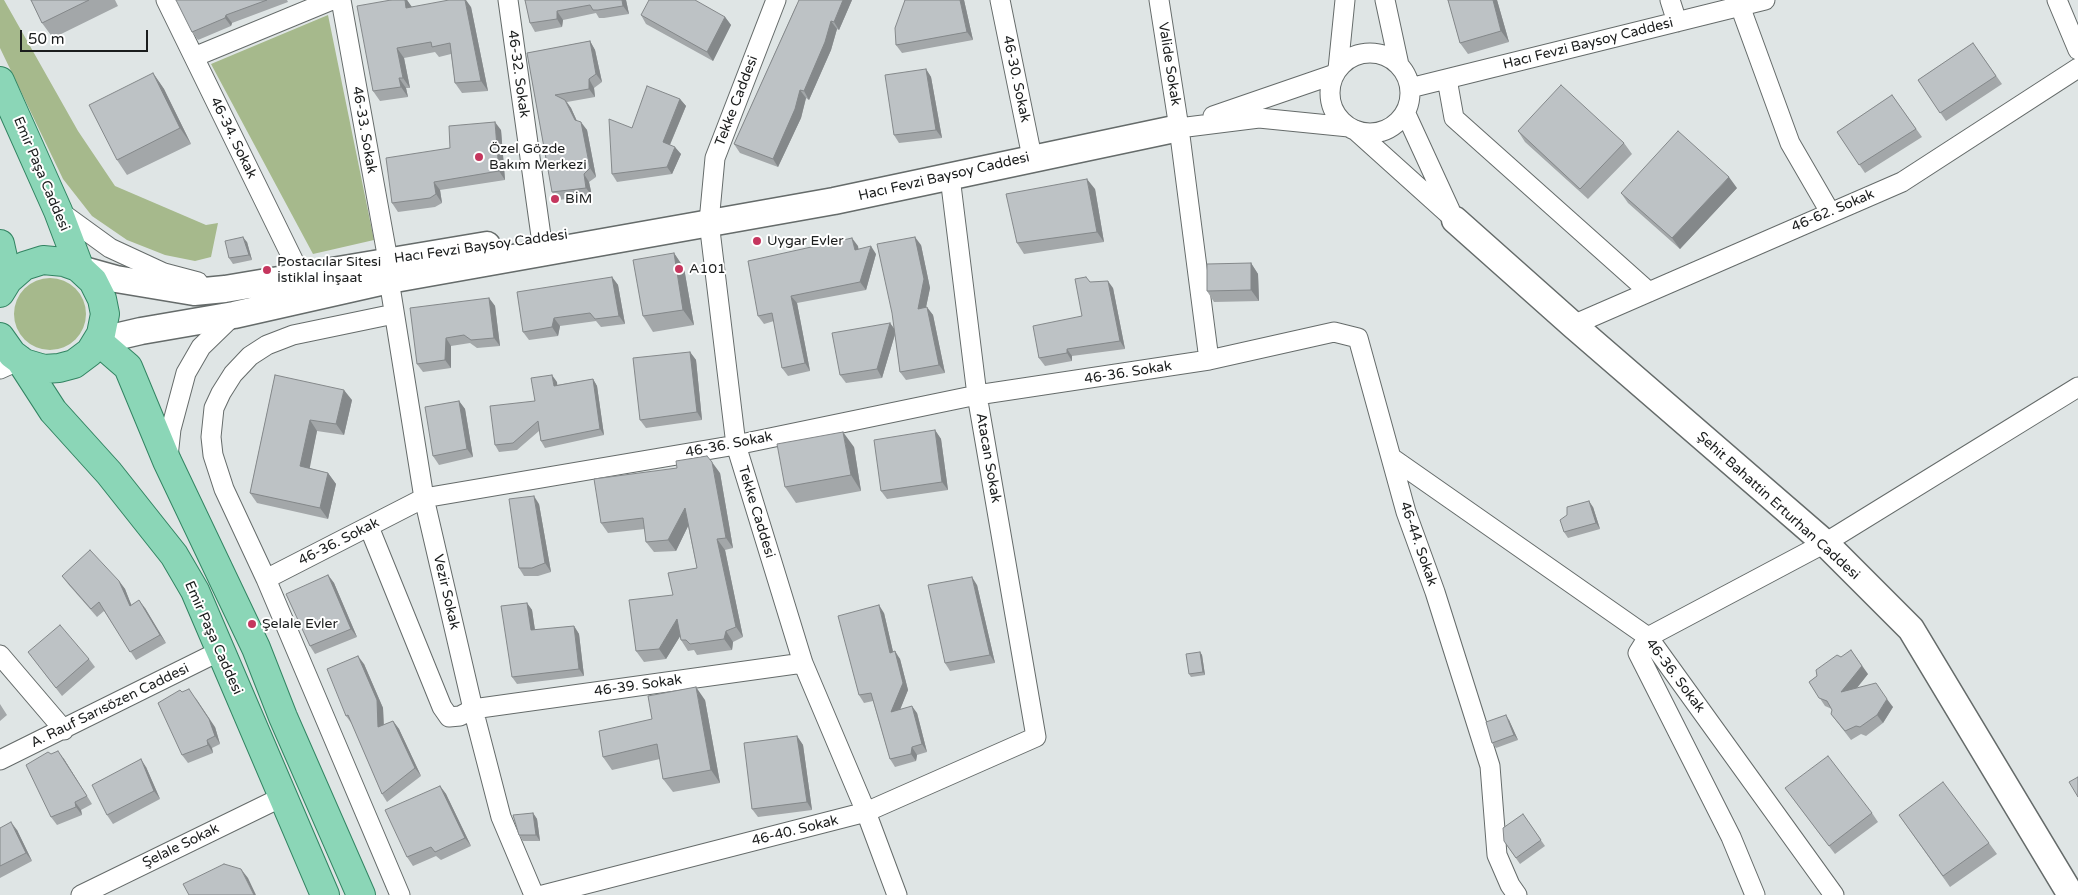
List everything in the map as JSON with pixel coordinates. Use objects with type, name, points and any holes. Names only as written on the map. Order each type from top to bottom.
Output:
[{"type":"main road","name":"Emir Paşa Caddesi","points":[[0,81],[58,211],[80,269]]},
{"type":"main road","points":[[0,244],[3,283]]},
{"type":"main road","points":[[3,283],[24,266],[44,260],[64,262],[80,269],[93,281],[102,299],[104,319],[98,340],[90,352],[78,361],[59,368],[39,368],[7,359]]},
{"type":"main road","name":"Emir Paşa Caddesi","points":[[0,337],[8,350],[7,359],[109,473],[174,555],[195,591],[325,895]]},
{"type":"main road","points":[[98,340],[128,367],[168,461],[256,648],[283,717],[361,895]]},
{"type":"street","name":"46-34. Sokak","points":[[166,0],[301,276]]},
{"type":"street","points":[[194,57],[332,0]]},
{"type":"street","name":"46-33. Sokak","points":[[341,0],[389,270]]},
{"type":"street","name":"46-32. Sokak","points":[[508,0],[541,236]]},
{"type":"street","name":"46-30. Sokak","points":[[1000,0],[1032,157]]},
{"type":"street","name":"Valide Sokak","points":[[1160,0],[1179,128],[1209,360]]},
{"type":"street","points":[[1336,72],[1352,57],[1369,53],[1384,55],[1399,65],[1406,75],[1410,88],[1405,112],[1393,126],[1382,131],[1368,133],[1352,128],[1338,117],[1331,103],[1330,86],[1336,72],[1345,0]]},
{"type":"street","points":[[1385,0],[1399,65]]},
{"type":"street","points":[[1670,0],[1677,22]]},
{"type":"street","name":"Hacı Fevzi Baysoy Caddesi","points":[[1410,88],[1765,0]]},
{"type":"street","points":[[2057,0],[2074,34],[2078,50]]},
{"type":"street","name":"Tekke Caddesi","points":[[772,2],[715,158],[708,222],[736,445],[803,663],[866,812],[897,895]]},
{"type":"street","points":[[1740,6],[1790,143],[1830,212]]},
{"type":"street","name":"46-62. Sokak","points":[[1573,325],[1902,182],[2078,68]]},
{"type":"street","name":"Hacı Fevzi Baysoy Caddesi","points":[[1179,128],[1336,72]]},
{"type":"street","points":[[1447,79],[1454,118],[1649,292]]},
{"type":"street","name":"Şehit Bahattin Erturhan Caddesi","points":[[1405,112],[1427,164],[1455,220]]},
{"type":"street","name":"Hacı Fevzi Baysoy Caddesi","points":[[80,269],[116,279],[194,292],[226,289],[301,276],[389,270],[834,201],[950,177],[1032,157],[1179,128],[1259,118],[1352,128]]},
{"type":"street","name":"Şehit Bahattin Erturhan Caddesi","points":[[1352,128],[1573,325],[1825,543],[1911,629],[2072,895]]},
{"type":"street","name":"Atacan Sokak","points":[[950,177],[978,395],[1036,737]]},
{"type":"street","name":"Hacı Fevzi Baysoy Caddesi","points":[[58,211],[110,248],[164,273],[226,289]]},
{"type":"street","name":"Hacı Fevzi Baysoy Caddesi","points":[[98,340],[234,315],[389,270],[541,236],[708,222]]},
{"type":"street","name":"Vezir Sokak","points":[[389,270],[394,314],[424,498],[473,709],[501,817],[534,895]]},
{"type":"street","points":[[394,314],[293,336],[267,345],[250,356],[233,374],[214,408],[211,438],[213,455],[224,489],[266,579],[400,895]]},
{"type":"street","points":[[168,461],[171,429],[186,373],[201,347],[234,315]]},
{"type":"street","name":"46-44. Sokak","points":[[1209,360],[1334,332],[1358,338],[1406,512],[1435,592],[1490,766],[1498,855],[1510,885],[1517,895]]},
{"type":"street","name":"46-36. Sokak","points":[[266,579],[424,498],[736,445],[978,395],[1209,360]]},
{"type":"street","points":[[1755,895],[1731,837],[1638,653],[1648,637],[1825,543],[2078,387]]},
{"type":"street","name":"46-36. Sokak","points":[[1392,458],[1648,637],[1834,895]]},
{"type":"street","name":"46-39. Sokak","points":[[369,527],[442,707],[450,717],[460,716],[473,709],[803,663]]},
{"type":"street","name":"A. Rauf Sarısözen Caddesi","points":[[0,760],[64,730],[220,651]]},
{"type":"street","points":[[0,655],[64,730]]},
{"type":"street","name":"46-40. Sokak","points":[[543,895],[866,812],[1036,737]]},
{"type":"street","name":"Şelale Sokak","points":[[81,895],[282,796]]},
{"type":"green space","points":[[0,0],[4,0],[78,131],[115,186],[206,225],[218,223],[211,257],[195,261],[165,255],[127,240],[92,216],[63,179],[0,48]]},
{"type":"green space","points":[[328,15],[374,240],[313,254],[211,64]]},
{"type":"green space","points":[[50,278],[70,284],[80,294],[86,314],[80,334],[70,344],[50,350],[30,344],[20,334],[14,314],[20,294],[30,284]]},
{"type":"building","points":[[31,0],[89,0],[42,23]]},
{"type":"building","points":[[176,0],[267,0],[226,15],[225,18],[192,32]]},
{"type":"building","points":[[391,0],[405,0],[406,8],[449,0],[465,0],[481,81],[455,83],[450,43],[432,47],[431,42],[397,48],[403,78],[399,78],[401,87],[373,91],[357,6]]},
{"type":"building","points":[[525,0],[622,0],[623,6],[593,10],[590,5],[557,11],[557,19],[530,23]]},
{"type":"building","points":[[649,0],[695,0],[725,17],[707,52],[641,15]]},
{"type":"building","points":[[799,0],[843,0],[834,22],[831,21],[825,42],[804,91],[800,90],[795,109],[773,159],[734,144]]},
{"type":"building","points":[[905,0],[960,0],[967,32],[896,45],[895,28]]},
{"type":"building","points":[[1448,0],[1493,0],[1501,31],[1460,43]]},
{"type":"building","points":[[590,41],[596,74],[589,79],[589,89],[555,95],[565,100],[575,120],[581,122],[590,168],[584,174],[586,188],[552,192],[527,53]]},
{"type":"building","points":[[1973,43],[1996,76],[1940,113],[1918,80]]},
{"type":"building","points":[[926,69],[936,130],[894,135],[885,75]]},
{"type":"building","points":[[153,73],[180,128],[117,160],[89,105]]},
{"type":"building","points":[[1561,85],[1624,143],[1580,189],[1518,131]]},
{"type":"building","points":[[647,86],[680,99],[663,142],[675,147],[667,167],[612,174],[609,119],[632,128]]},
{"type":"building","points":[[1892,95],[1916,129],[1859,165],[1837,132]]},
{"type":"building","points":[[495,122],[499,171],[434,182],[436,194],[430,198],[392,203],[386,158],[450,148],[449,126]]},
{"type":"building","points":[[1678,131],[1729,177],[1672,238],[1621,193]]},
{"type":"building","points":[[1087,179],[1097,232],[1017,243],[1006,194]]},
{"type":"building","points":[[243,237],[249,255],[229,258],[225,241]]},
{"type":"building","points":[[915,237],[924,279],[918,309],[927,307],[939,365],[900,372],[892,313],[877,244]]},
{"type":"building","points":[[852,238],[855,250],[871,246],[860,282],[791,296],[805,363],[782,368],[772,313],[758,316],[748,261]]},
{"type":"building","points":[[674,253],[683,310],[643,316],[633,260]]},
{"type":"building","points":[[1251,263],[1251,290],[1207,291],[1207,264]]},
{"type":"building","points":[[612,277],[619,316],[595,319],[590,313],[554,318],[552,327],[523,332],[517,292]]},
{"type":"building","points":[[1086,277],[1090,282],[1108,281],[1120,341],[1067,349],[1067,353],[1039,358],[1033,326],[1082,316],[1075,279]]},
{"type":"building","points":[[489,298],[494,338],[471,340],[464,335],[446,338],[445,360],[417,364],[410,308]]},
{"type":"building","points":[[890,323],[877,369],[840,375],[832,333]]},
{"type":"building","points":[[690,352],[697,412],[640,420],[633,358]]},
{"type":"building","points":[[275,375],[344,390],[336,424],[310,420],[300,466],[328,473],[320,508],[250,493]]},
{"type":"building","points":[[552,375],[554,386],[593,379],[600,429],[541,441],[538,421],[513,443],[495,445],[490,406],[535,401],[531,378]]},
{"type":"building","points":[[459,401],[467,449],[433,456],[425,407]]},
{"type":"building","points":[[935,430],[942,482],[881,491],[874,440]]},
{"type":"building","points":[[843,432],[851,475],[785,487],[777,444]]},
{"type":"building","points":[[707,456],[712,462],[726,538],[717,539],[736,627],[726,631],[724,639],[690,644],[686,640],[681,640],[677,619],[659,649],[636,651],[629,600],[673,595],[668,573],[697,568],[685,508],[668,540],[646,542],[643,518],[601,523],[594,479],[677,468],[676,461]]},
{"type":"building","points":[[534,496],[545,563],[532,568],[519,568],[509,499]]},
{"type":"building","points":[[1589,501],[1596,523],[1564,532],[1560,520],[1567,515],[1567,507]]},
{"type":"building","points":[[90,550],[119,581],[130,606],[139,600],[160,635],[130,652],[99,602],[91,609],[62,576]]},
{"type":"building","points":[[328,575],[351,629],[310,646],[286,594]]},
{"type":"building","points":[[972,577],[990,655],[945,663],[928,585]]},
{"type":"building","points":[[527,603],[531,630],[574,626],[579,669],[512,677],[501,606]]},
{"type":"building","points":[[879,605],[890,653],[895,651],[903,683],[891,712],[912,706],[922,744],[912,747],[911,754],[890,759],[871,693],[859,695],[838,616]]},
{"type":"building","points":[[60,625],[89,659],[56,688],[28,652]]},
{"type":"building","points":[[1851,650],[1862,666],[1841,692],[1876,683],[1887,699],[1877,715],[1860,727],[1856,726],[1845,731],[1831,714],[1832,710],[1827,701],[1819,698],[1809,682],[1817,676],[1816,670],[1837,655],[1841,657]]},
{"type":"building","points":[[1200,652],[1203,672],[1189,674],[1186,654]]},
{"type":"building","points":[[358,656],[377,700],[378,727],[393,721],[415,768],[382,794],[348,715],[346,716],[327,669]]},
{"type":"building","points":[[696,687],[711,770],[663,779],[657,744],[603,757],[599,731],[652,719],[648,696]]},
{"type":"building","points":[[189,689],[209,719],[215,736],[207,740],[208,745],[182,755],[158,703],[180,690],[182,692]]},
{"type":"building","points":[[1506,715],[1514,735],[1492,743],[1486,722]]},
{"type":"building","points":[[797,736],[807,802],[752,809],[744,743]]},
{"type":"building","points":[[58,751],[87,796],[75,802],[76,807],[51,817],[26,765],[48,752],[51,754]]},
{"type":"building","points":[[1828,756],[1872,813],[1829,846],[1785,788]]},
{"type":"building","points":[[141,759],[154,791],[107,815],[92,785]]},
{"type":"building","points":[[2078,777],[2078,797],[2069,782]]},
{"type":"building","points":[[1943,782],[1989,843],[1943,876],[1899,815]]},
{"type":"building","points":[[440,786],[465,838],[435,852],[431,847],[407,857],[385,810]]},
{"type":"building","points":[[533,813],[536,835],[519,835],[513,815]]},
{"type":"building","points":[[1523,814],[1541,840],[1516,858],[1504,841],[1503,828]]},
{"type":"building","points":[[11,822],[26,853],[0,866],[0,828]]},
{"type":"building","points":[[224,864],[241,869],[254,895],[189,895],[183,884]]},
{"type":"place","name":"Özel Gözde Bakım Merkezi","points":[[479,157]]},
{"type":"place","name":"BİM","points":[[555,199]]},
{"type":"place","name":"Uygar Evler","points":[[757,241]]},
{"type":"place","name":"A101","points":[[679,269]]},
{"type":"place","name":"Postacılar Sitesi İstiklal İnşaat","points":[[267,270]]},
{"type":"place","name":"Şelale Evler","points":[[252,624]]}]
